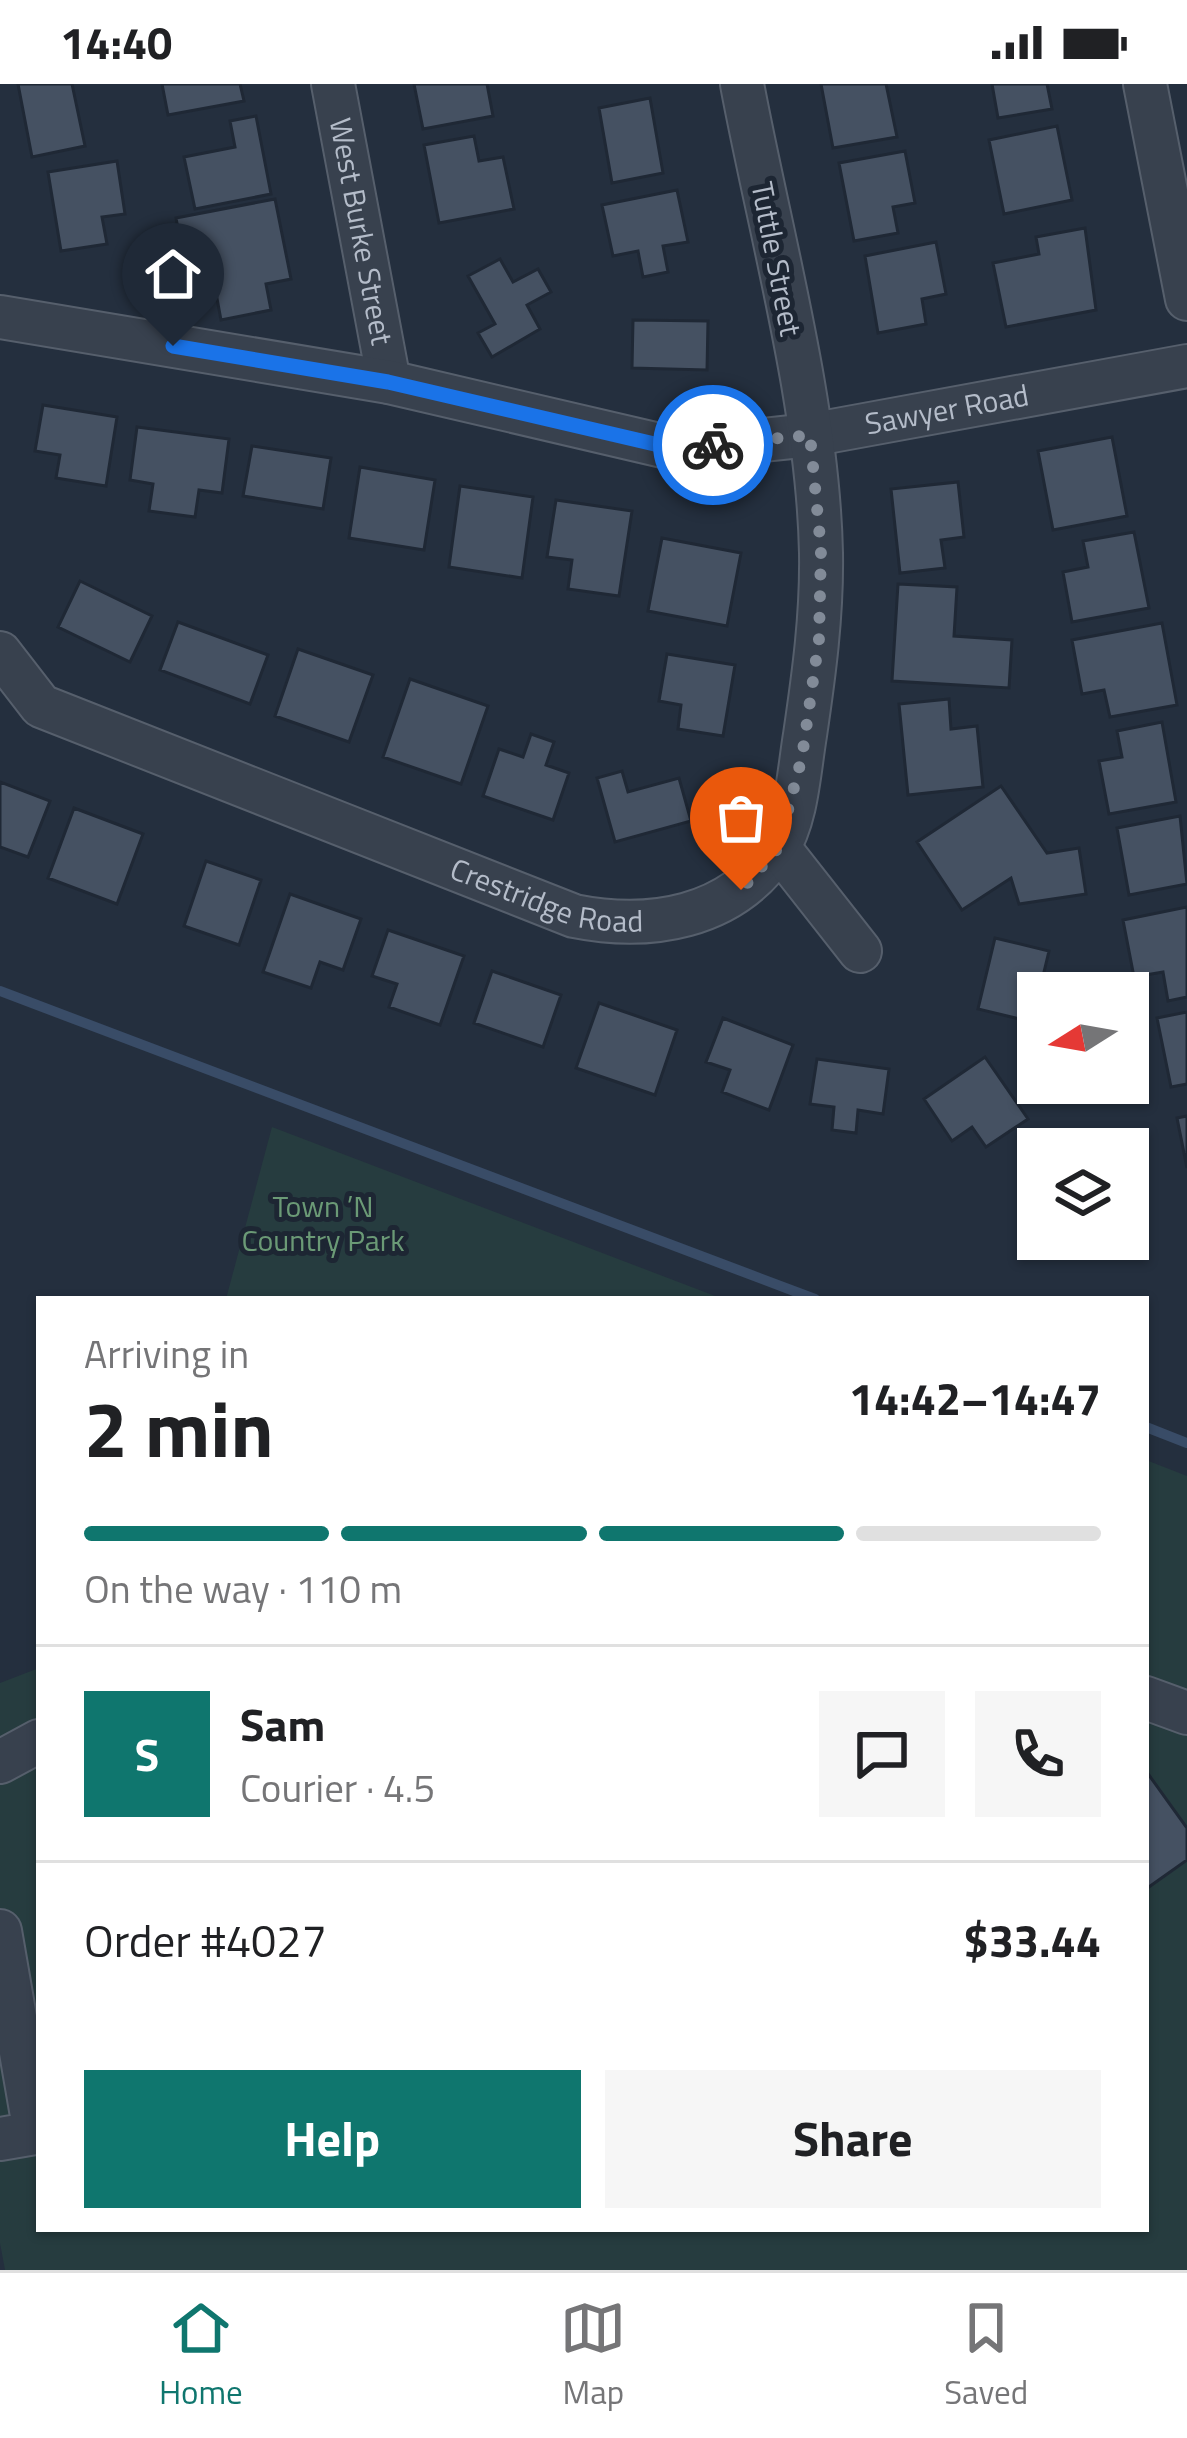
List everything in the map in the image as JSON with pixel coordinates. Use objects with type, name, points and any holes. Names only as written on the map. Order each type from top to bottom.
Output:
[{"type":"street","name":"West Burke Street","points":[[333,84],[388,382]]},
{"type":"street","name":"Tuttle Street","points":[[742,84],[810,435]]},
{"type":"street","points":[[1145,84],[1187,298]]},
{"type":"street","name":"Sawyer Road","points":[[0,317],[388,382],[676,449],[810,435],[1187,366]]},
{"type":"street","name":"Crestridge Road","points":[[0,653],[41,706],[574,916],[624,926],[680,918],[741,890],[778,848],[796,796],[819,639],[821,549],[810,435]]},
{"type":"street","points":[[778,848],[860,951]]},
{"type":"street","points":[[1149,1700],[1187,1714]]},
{"type":"street","points":[[0,1762],[36,1743]]},
{"type":"street","points":[[0,1931],[34,2133],[0,2139]]},
{"type":"green space","name":"Town ’N Country Park","points":[[272,1127],[715,1296],[227,1296]]},
{"type":"green space","points":[[1149,1461],[1187,1476],[1187,2270],[5,2270],[0,2243],[0,1683],[36,1669],[36,2232],[1149,2232]]},
{"type":"building","points":[[18,84],[72,84],[85,146],[32,157]]},
{"type":"building","points":[[162,84],[240,84],[244,101],[168,115]]},
{"type":"building","points":[[414,84],[487,84],[493,116],[423,129]]},
{"type":"building","points":[[821,84],[886,84],[897,137],[833,148]]},
{"type":"building","points":[[992,84],[1047,84],[1052,109],[998,118]]},
{"type":"building","points":[[650,98],[663,173],[612,183],[599,108]]},
{"type":"building","points":[[256,116],[271,194],[195,209],[184,157],[235,147],[230,121]]},
{"type":"building","points":[[1057,126],[1072,200],[1004,214],[989,140]]},
{"type":"building","points":[[474,136],[479,161],[503,157],[514,209],[439,223],[424,145]]},
{"type":"building","points":[[905,151],[915,203],[893,207],[898,233],[854,241],[839,163]]},
{"type":"building","points":[[117,161],[125,214],[102,217],[107,244],[61,251],[48,172]]},
{"type":"building","points":[[677,190],[688,242],[663,246],[668,272],[643,277],[638,251],[613,256],[602,205]]},
{"type":"building","points":[[275,199],[291,279],[266,284],[271,310],[221,320],[216,293],[191,298],[176,218]]},
{"type":"building","points":[[1085,228],[1096,310],[1006,327],[993,263],[1039,254],[1036,237]]},
{"type":"building","points":[[936,242],[946,294],[922,299],[926,324],[878,333],[865,256]]},
{"type":"building","points":[[500,259],[513,282],[538,269],[551,292],[527,305],[540,329],[492,357],[478,333],[495,324],[468,276]]},
{"type":"building","points":[[633,320],[708,321],[707,370],[632,368]]},
{"type":"building","points":[[43,405],[117,417],[106,486],[56,478],[60,455],[35,451]]},
{"type":"building","points":[[137,427],[229,439],[222,493],[199,490],[195,517],[149,511],[153,484],[130,480]]},
{"type":"building","points":[[1112,437],[1127,516],[1053,530],[1038,451]]},
{"type":"building","points":[[252,446],[331,458],[323,509],[243,496]]},
{"type":"building","points":[[360,467],[435,480],[424,550],[349,538]]},
{"type":"building","points":[[958,482],[964,537],[941,540],[945,568],[900,573],[891,489]]},
{"type":"building","points":[[460,486],[533,497],[522,578],[449,567]]},
{"type":"building","points":[[556,500],[632,511],[619,596],[568,589],[572,560],[547,557]]},
{"type":"building","points":[[1134,532],[1149,608],[1072,622],[1063,572],[1088,567],[1083,541]]},
{"type":"building","points":[[662,538],[741,553],[727,626],[648,611]]},
{"type":"building","points":[[80,581],[152,616],[130,662],[58,627]]},
{"type":"building","points":[[898,584],[957,587],[954,636],[1012,640],[1009,688],[892,681]]},
{"type":"building","points":[[178,622],[268,655],[250,704],[160,670]]},
{"type":"building","points":[[1162,623],[1177,705],[1110,717],[1104,690],[1082,694],[1072,640]]},
{"type":"building","points":[[298,649],[373,675],[349,742],[275,716]]},
{"type":"building","points":[[667,654],[735,665],[723,736],[678,729],[681,705],[659,701]]},
{"type":"building","points":[[410,679],[488,706],[461,784],[383,757]]},
{"type":"building","points":[[949,699],[951,729],[977,726],[983,787],[908,795],[899,704]]},
{"type":"building","points":[[1162,722],[1176,802],[1109,814],[1099,761],[1122,757],[1117,731]]},
{"type":"building","points":[[531,734],[554,742],[546,765],[569,773],[553,820],[483,796],[499,749],[523,757]]},
{"type":"building","points":[[622,771],[628,792],[679,778],[691,821],[615,842],[597,778]]},
{"type":"building","points":[[0,782],[50,801],[28,857],[0,847]]},
{"type":"building","points":[[1001,786],[1047,853],[1079,848],[1086,894],[1019,904],[1011,878],[962,910],[917,842]]},
{"type":"building","points":[[74,808],[143,834],[117,904],[48,878]]},
{"type":"building","points":[[1180,816],[1187,884],[1129,895],[1117,828]]},
{"type":"building","points":[[206,861],[261,880],[239,945],[184,926]]},
{"type":"building","points":[[290,894],[361,919],[343,970],[320,962],[311,988],[263,972]]},
{"type":"building","points":[[1187,907],[1187,997],[1168,1001],[1163,972],[1133,972],[1123,920]]},
{"type":"building","points":[[388,930],[464,956],[440,1025],[389,1007],[397,984],[372,976]]},
{"type":"building","points":[[995,938],[1049,951],[1044,972],[1017,972],[1017,1018],[978,1009]]},
{"type":"building","points":[[492,971],[561,995],[543,1047],[474,1023]]},
{"type":"building","points":[[599,1003],[677,1030],[655,1095],[576,1068]]},
{"type":"building","points":[[1187,1012],[1187,1084],[1171,1087],[1157,1018]]},
{"type":"building","points":[[723,1018],[793,1045],[769,1110],[722,1092],[730,1070],[706,1062]]},
{"type":"building","points":[[985,1057],[1028,1119],[986,1147],[972,1127],[952,1141],[924,1099]]},
{"type":"building","points":[[817,1059],[889,1069],[883,1114],[858,1110],[856,1133],[832,1130],[834,1107],[810,1104]]},
{"type":"building","points":[[1187,1116],[1187,1168],[1177,1118]]},
{"type":"building","points":[[1149,1775],[1187,1828],[1187,1860],[1149,1887]]},
{"type":"waterway","points":[[0,991],[807,1296]]},
{"type":"waterway","points":[[1149,1428],[1187,1443]]},
{"type":"way so far","points":[[713,445],[810,435],[821,549],[819,639],[796,796],[778,848],[741,890]]},
{"type":"route","points":[[173,346],[388,382],[676,449],[713,445]]}]
